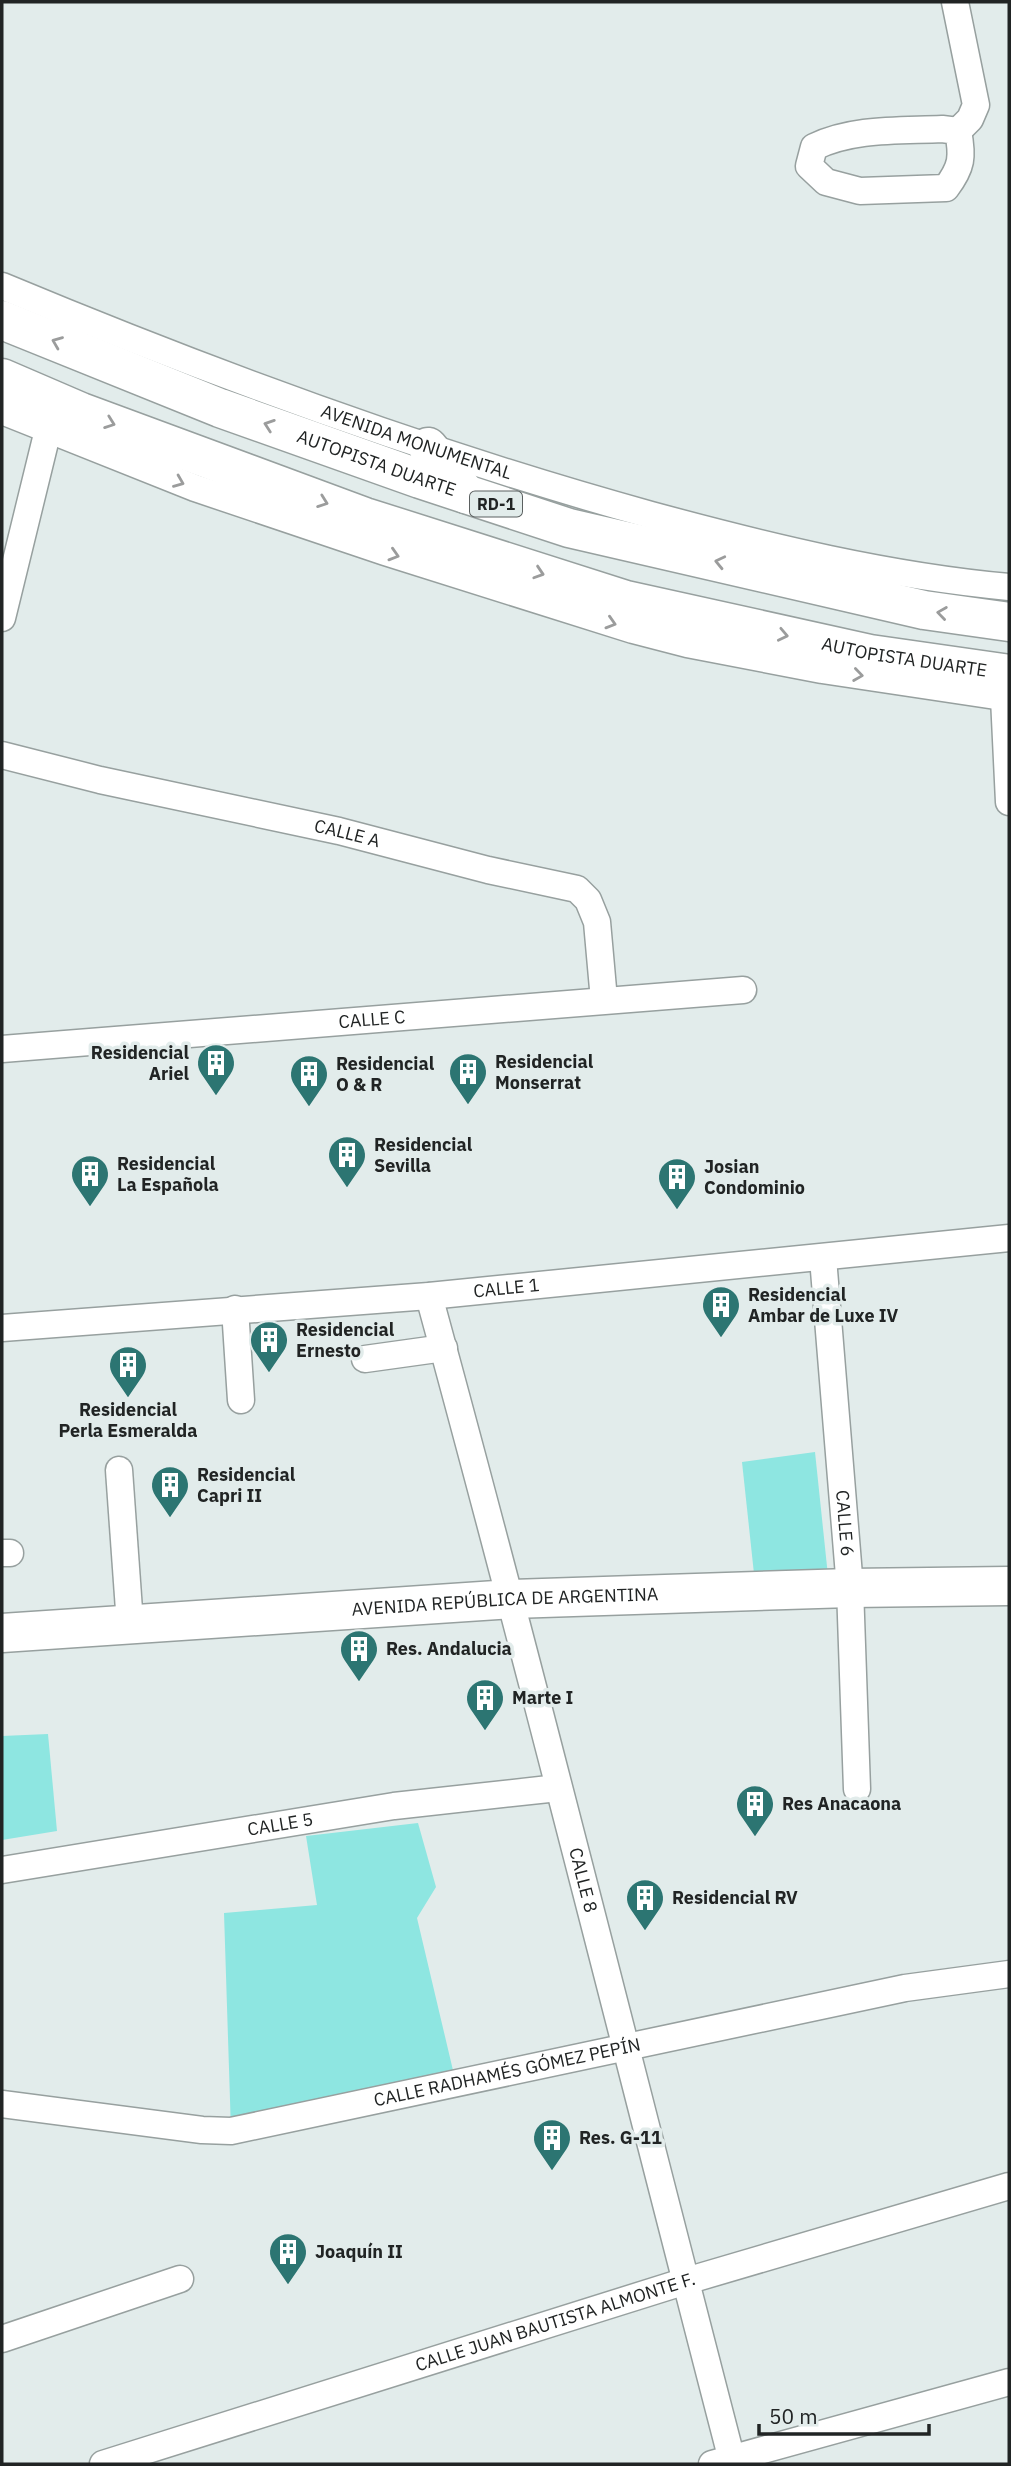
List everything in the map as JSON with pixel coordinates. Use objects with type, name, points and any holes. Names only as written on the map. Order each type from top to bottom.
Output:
[{"type":"main road","name":"AUTOPISTA DUARTE","points":[[2,320],[220,408],[466,494],[583,531],[924,610],[1009,622]]},
{"type":"main road","name":"AUTOPISTA DUARTE","points":[[2,378],[81,412],[365,517],[626,600],[870,654],[1007,690]]},
{"type":"main road","points":[[366,459],[418,443],[466,494]]},
{"type":"main road","name":"AVENIDA REPÚBLICA DE ARGENTINA","points":[[2,1633],[512,1599],[850,1588],[1009,1586]]},
{"type":"street","points":[[955,2],[976,105],[970,119],[958,131]]},
{"type":"street","points":[[942,129],[958,131],[962,150],[959,171],[946,188],[860,191],[826,182],[809,166],[814,146],[831,139],[867,133],[942,129]]},
{"type":"street","name":"AVENIDA MONUMENTAL","points":[[2,286],[100,327],[290,399],[590,498],[828,559],[966,583],[1009,587]]},
{"type":"street","points":[[2,411],[195,488],[385,552],[633,630],[687,644],[822,670],[1007,690],[1009,802]]},
{"type":"street","points":[[2,618],[48,430]]},
{"type":"street","name":"CALLE A","points":[[2,755],[100,780],[339,831],[488,870],[577,889],[588,900],[597,922],[604,1000]]},
{"type":"street","name":"CALLE C","points":[[2,1049],[743,989]]},
{"type":"street","name":"CALLE 1","points":[[2,1328],[429,1296],[1009,1238]]},
{"type":"street","name":"CALLE 6","points":[[823,1258],[850,1588],[857,1789]]},
{"type":"street","name":"CALLE 8","points":[[429,1296],[512,1599],[624,2047],[686,2281],[726,2462]]},
{"type":"street","points":[[235,1309],[241,1400]]},
{"type":"street","points":[[365,1359],[444,1348]]},
{"type":"street","points":[[119,1470],[130,1624]]},
{"type":"street","name":"CALLE 5","points":[[2,1870],[394,1806],[558,1788]]},
{"type":"street","name":"CALLE RADHAMÉS GÓMEZ PEPÍN","points":[[2,2104],[202,2130],[231,2131],[905,1988],[1009,1974]]},
{"type":"street","name":"CALLE JUAN BAUTISTA ALMONTE F.","points":[[103,2464],[686,2281],[1009,2186]]},
{"type":"street","points":[[2,2339],[180,2279]]},
{"type":"street","points":[[726,2462],[1009,2382]]},
{"type":"shaded area","points":[[815,1452],[828,1576],[755,1583],[742,1462]]},
{"type":"shaded area","points":[[48,1734],[57,1831],[2,1840],[2,1736]]},
{"type":"shaded area","points":[[418,1823],[436,1887],[417,1918],[456,2083],[231,2131],[224,1913],[317,1905],[306,1836]]},
{"type":"place","name":"Residencial Ariel","points":[[216,1097]]},
{"type":"place","name":"Residencial Monserrat","points":[[468,1106]]},
{"type":"place","name":"Residencial O & R","points":[[309,1108]]},
{"type":"place","name":"Residencial Sevilla","points":[[347,1189]]},
{"type":"place","name":"Residencial La Española","points":[[90,1208]]},
{"type":"place","name":"Josian Condominio","points":[[677,1211]]},
{"type":"place","name":"Residencial Ambar de Luxe IV","points":[[721,1339]]},
{"type":"place","name":"Residencial Ernesto","points":[[269,1374]]},
{"type":"place","name":"Residencial Perla Esmeralda","points":[[128,1399]]},
{"type":"place","name":"Residencial Capri II","points":[[170,1519]]},
{"type":"place","name":"Res. Andalucia","points":[[359,1683]]},
{"type":"place","name":"Marte I","points":[[485,1732]]},
{"type":"place","name":"Res Anacaona","points":[[755,1838]]},
{"type":"place","name":"Residencial RV","points":[[645,1932]]},
{"type":"place","name":"Res. G-11","points":[[552,2172]]},
{"type":"place","name":"Joaquín II","points":[[288,2286]]}]
